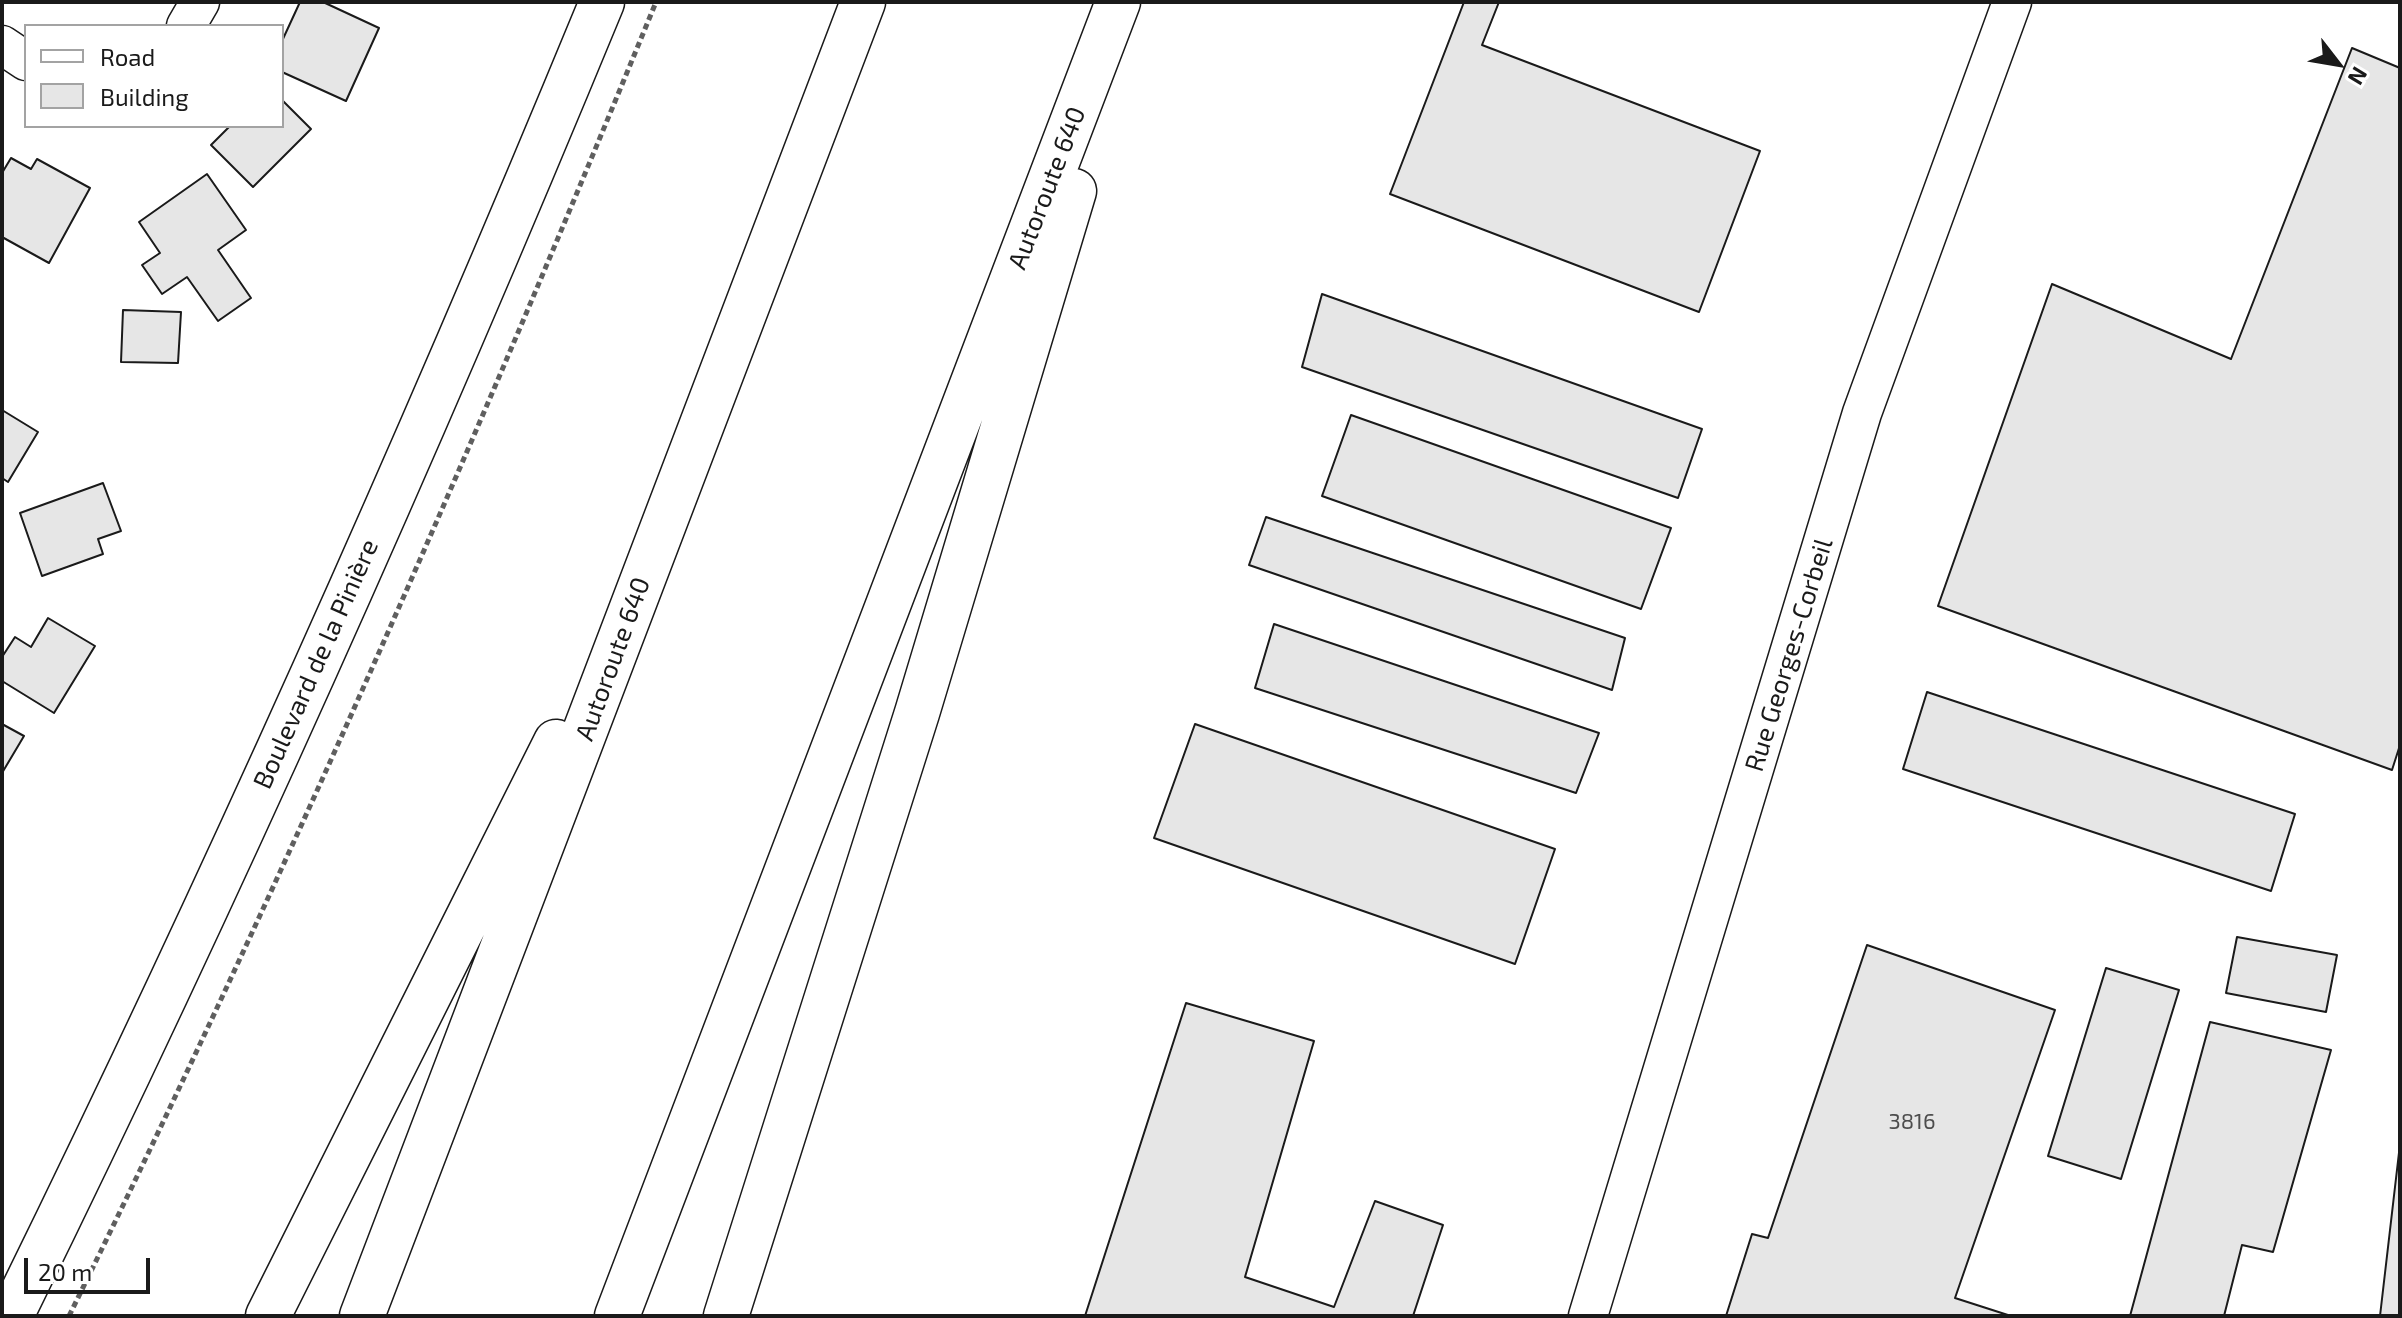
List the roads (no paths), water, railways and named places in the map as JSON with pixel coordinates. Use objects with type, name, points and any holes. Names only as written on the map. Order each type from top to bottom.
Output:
[{"type":"main road","name":"Boulevard de la Pinière","points":[[11,1316],[175,974],[312,674],[441,383],[602,2]]},
{"type":"main road","name":"Autoroute 640","points":[[362,1316],[863,2]]},
{"type":"main road","name":"Autoroute 640","points":[[617,1316],[1118,2]]},
{"type":"main road","points":[[726,1316],[917,713],[1132,2]]},
{"type":"main road","points":[[268,1316],[654,547]]},
{"type":"street","points":[[187,24],[200,2]]},
{"type":"street","name":"Rue Georges-Corbeil","points":[[1588,1316],[1862,413],[2012,2]]},
{"type":"street","points":[[2,45],[24,60]]}]
